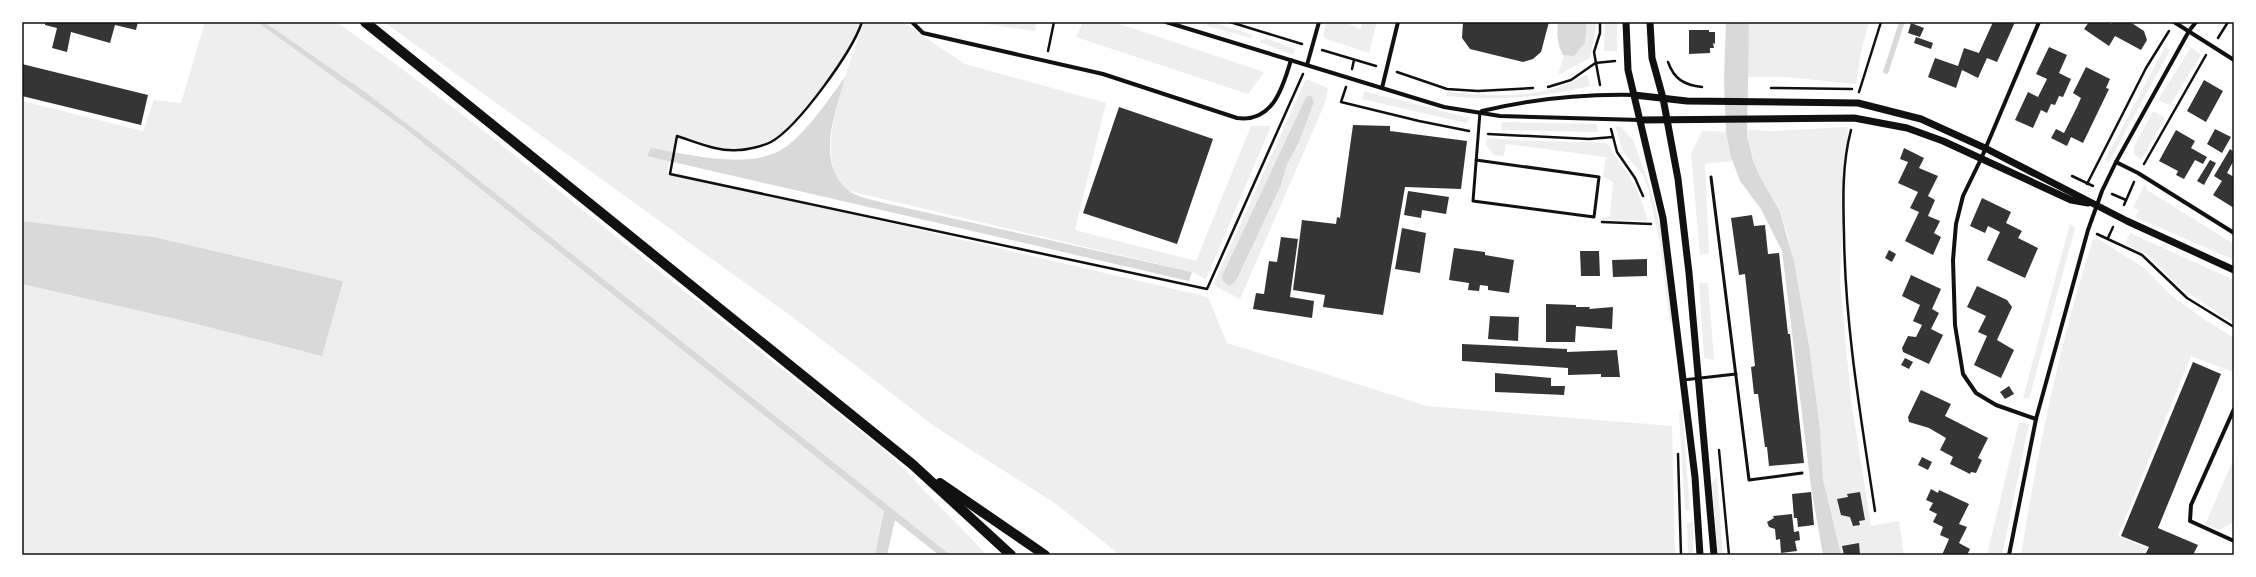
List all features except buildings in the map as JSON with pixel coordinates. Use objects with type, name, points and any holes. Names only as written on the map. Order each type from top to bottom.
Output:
[{"type":"main road","points":[[365,22],[912,464],[1011,555]]},
{"type":"main road","points":[[912,464],[1045,555]]},
{"type":"street","points":[[912,22],[922,33],[1104,74],[1247,120],[1263,114],[1272,105],[1283,86],[1291,60]]},
{"type":"street","points":[[1166,22],[1444,107],[1500,116],[1641,120],[1854,118],[1907,128],[1942,141],[2071,200],[2096,205]]},
{"type":"street","points":[[1307,65],[1319,22]]},
{"type":"street","points":[[1382,88],[1398,22]]},
{"type":"street","points":[[1626,22],[1627,60],[1663,218],[1684,380],[1695,484],[1700,555]]},
{"type":"street","points":[[1650,22],[1652,58],[1663,98],[1678,179],[1688,266],[1714,555]]},
{"type":"street","points":[[2036,419],[1996,405],[1976,393],[1963,374],[1956,325],[1953,260],[1956,224],[1963,196],[1981,159],[2039,22]]},
{"type":"street","points":[[2174,22],[2234,60]]},
{"type":"street","points":[[2009,555],[2036,419],[2096,205],[2116,162],[2189,31],[2196,22]]},
{"type":"street","points":[[1480,112],[1523,101],[1602,94],[1634,95],[1717,102],[1858,103],[1921,119],[1985,148],[2096,205],[2234,270]]},
{"type":"street","points":[[2116,162],[2138,173],[2234,233]]},
{"type":"street","points":[[2234,409],[2191,505],[2190,521],[2234,541]]},
{"type":"lane","points":[[1476,160],[1599,177],[1594,217],[1473,201],[1476,160],[1480,112]]},
{"type":"lane","points":[[1711,177],[1749,480],[1802,473]]},
{"type":"lane","points":[[1684,380],[1736,374]]},
{"type":"path","points":[[862,22],[858,32],[831,76],[802,115],[771,142],[738,150],[710,147],[676,136],[670,174],[1207,289],[1307,65]]},
{"type":"path","points":[[1046,61],[1054,22]]},
{"type":"path","points":[[1230,22],[1387,68],[1447,89],[1478,91],[1536,88]]},
{"type":"path","points":[[1600,22],[1600,33],[1594,52],[1602,94]]},
{"type":"path","points":[[1858,103],[1860,89],[1881,22]]},
{"type":"path","points":[[2087,184],[2146,68],[2174,22]]},
{"type":"path","points":[[2138,173],[2212,46],[2228,22]]},
{"type":"path","points":[[1543,88],[1571,80],[1595,63]]},
{"type":"path","points":[[1608,118],[1617,152],[1635,178],[1645,199]]},
{"type":"path","points":[[1854,118],[1848,141],[1843,186],[1844,259],[1850,343],[1875,511]]},
{"type":"path","points":[[1594,217],[1597,222],[1652,224]]},
{"type":"path","points":[[1650,218],[1653,230]]},
{"type":"path","points":[[2088,230],[2142,255],[2187,298],[2234,327]]},
{"type":"path","points":[[1719,445],[1729,555]]},
{"type":"path","points":[[1678,453],[1681,555]]},
{"type":"shaded area","points":[[205,22],[336,22],[393,62],[480,128],[892,457],[987,555],[939,555],[884,512],[875,555],[22,555],[22,284],[197,324],[343,281],[154,237],[22,221],[22,101],[143,131],[154,100],[181,103]]},
{"type":"shaded area","points":[[257,22],[264,22],[365,92],[436,146],[950,555],[939,555],[895,520],[887,555],[875,555],[884,511],[402,126]]},
{"type":"shaded area","points":[[384,22],[862,22],[848,51],[823,88],[796,121],[783,134],[771,142],[755,148],[731,150],[723,150],[707,146],[677,136],[667,171],[1208,297],[1227,343],[1427,406],[1672,426],[1675,555],[1120,555],[1056,504],[934,426],[795,319]]},
{"type":"shaded area","points":[[864,22],[902,22],[965,64],[1106,103],[1075,230],[1196,261],[1251,126],[1271,126],[1206,279],[1192,272],[849,191],[838,180],[832,164],[831,145],[833,124],[838,101]]},
{"type":"shaded area","points":[[973,22],[1036,22],[1035,31]]},
{"type":"shaded area","points":[[1083,22],[1113,22],[1264,72],[1248,94],[1076,37]]},
{"type":"shaded area","points":[[1208,22],[1253,35],[1251,38],[1207,26]]},
{"type":"shaded area","points":[[1327,22],[1345,22],[1360,29],[1363,22],[1377,22],[1369,53],[1326,39],[1323,35]]},
{"type":"shaded area","points":[[1558,22],[1587,22],[1585,43],[1574,56],[1563,55],[1561,51],[1558,39]]},
{"type":"shaded area","points":[[1587,22],[1597,22],[1590,58],[1558,75],[1564,55],[1579,51],[1585,43]]},
{"type":"shaded area","points":[[1605,22],[1617,22],[1617,51],[1604,51]]},
{"type":"shaded area","points":[[1726,22],[1749,22],[1747,137],[1753,161],[1760,177],[1780,212],[1794,261],[1809,346],[1820,428],[1823,480],[1841,555],[1823,555],[1811,487],[1782,251],[1761,209],[1740,181],[1731,157],[1726,132],[1724,79]]},
{"type":"shaded area","points":[[1749,22],[1869,22],[1861,52],[1856,84],[1785,77],[1746,77]]},
{"type":"shaded area","points":[[1265,38],[1295,49],[1293,55],[1259,42]]},
{"type":"shaded area","points":[[2165,47],[2170,50],[2109,162],[2105,160]]},
{"type":"shaded area","points":[[2191,47],[2201,55],[2170,105],[2158,100]]},
{"type":"shaded area","points":[[1587,74],[1590,86],[1536,96],[1483,98],[1446,96],[1447,92],[1501,95],[1537,92],[1571,82]]},
{"type":"shaded area","points":[[845,77],[833,121],[830,137],[830,152],[832,166],[838,179],[852,193],[884,203],[1192,272],[1189,281],[647,156],[651,148],[730,160],[761,157],[775,153],[785,148],[804,130]]},
{"type":"shaded area","points":[[1306,79],[1328,88],[1325,103],[1240,299],[1217,287],[1214,283]],"holes":[[[1311,95],[1314,102],[1299,142],[1286,167],[1281,185],[1236,281],[1229,285],[1223,281],[1222,276],[1306,97]]]},
{"type":"shaded area","points":[[1364,91],[1470,118],[1466,123],[1362,99]]},
{"type":"shaded area","points":[[1311,95],[1314,102],[1299,142],[1286,167],[1281,185],[1236,281],[1229,286],[1223,281],[1222,276],[1306,97]]},
{"type":"shaded area","points":[[2153,111],[2165,118],[2141,160],[2134,154],[2134,146]]},
{"type":"shaded area","points":[[1502,122],[1596,124],[1598,132],[1501,130]]},
{"type":"shaded area","points":[[1615,125],[1621,127],[1633,140],[1648,181],[1660,225],[1673,322],[1670,322],[1660,243],[1649,192],[1643,175],[1623,152]]},
{"type":"shaded area","points":[[1848,127],[1840,280],[1851,400],[1871,526],[1899,521],[1904,555],[1841,555],[1824,488],[1820,427],[1798,283],[1788,236],[1778,210],[1756,169],[1748,143],[1748,130],[1775,131]]},
{"type":"shaded area","points":[[1702,131],[1727,132],[1733,161],[1705,164],[1709,253],[1700,255],[1691,154]]},
{"type":"shaded area","points":[[1487,138],[1607,144],[1635,187],[1648,221],[1597,220],[1610,216],[1613,182],[1603,177],[1606,157],[1506,144],[1504,156],[1494,155],[1486,145]]},
{"type":"shaded area","points":[[2145,184],[2147,190],[2234,244],[2234,260],[2135,217],[2139,210],[2133,208]]},
{"type":"shaded area","points":[[22,221],[154,237],[343,281],[322,356],[197,324],[22,284]]},
{"type":"shaded area","points":[[2070,224],[2075,228],[2029,399],[2023,398]]},
{"type":"shaded area","points":[[2130,233],[2234,280],[2234,323],[2179,287],[2149,256],[2125,244]]},
{"type":"shaded area","points":[[2093,239],[2100,240],[2144,268],[2171,295],[2205,320],[2234,338],[2234,370],[2233,372],[2191,356],[2118,536],[2147,548],[2144,555],[2021,555],[2035,475],[2060,356]]},
{"type":"shaded area","points":[[1699,283],[1708,283],[1714,360],[1704,358]]},
{"type":"shaded area","points":[[1682,407],[1690,510],[1685,510],[1679,413]]},
{"type":"shaded area","points":[[2019,422],[2029,424],[2002,555],[1987,555]]},
{"type":"shaded area","points":[[2234,458],[2234,522],[2219,530],[2205,525]]},
{"type":"shaded area","points":[[1717,476],[1723,555],[1718,555],[1712,483]]},
{"type":"shaded area","points":[[1693,522],[1693,555],[1688,555],[1687,523]]},
{"type":"waterway","points":[[1886,71],[1902,22]]}]
